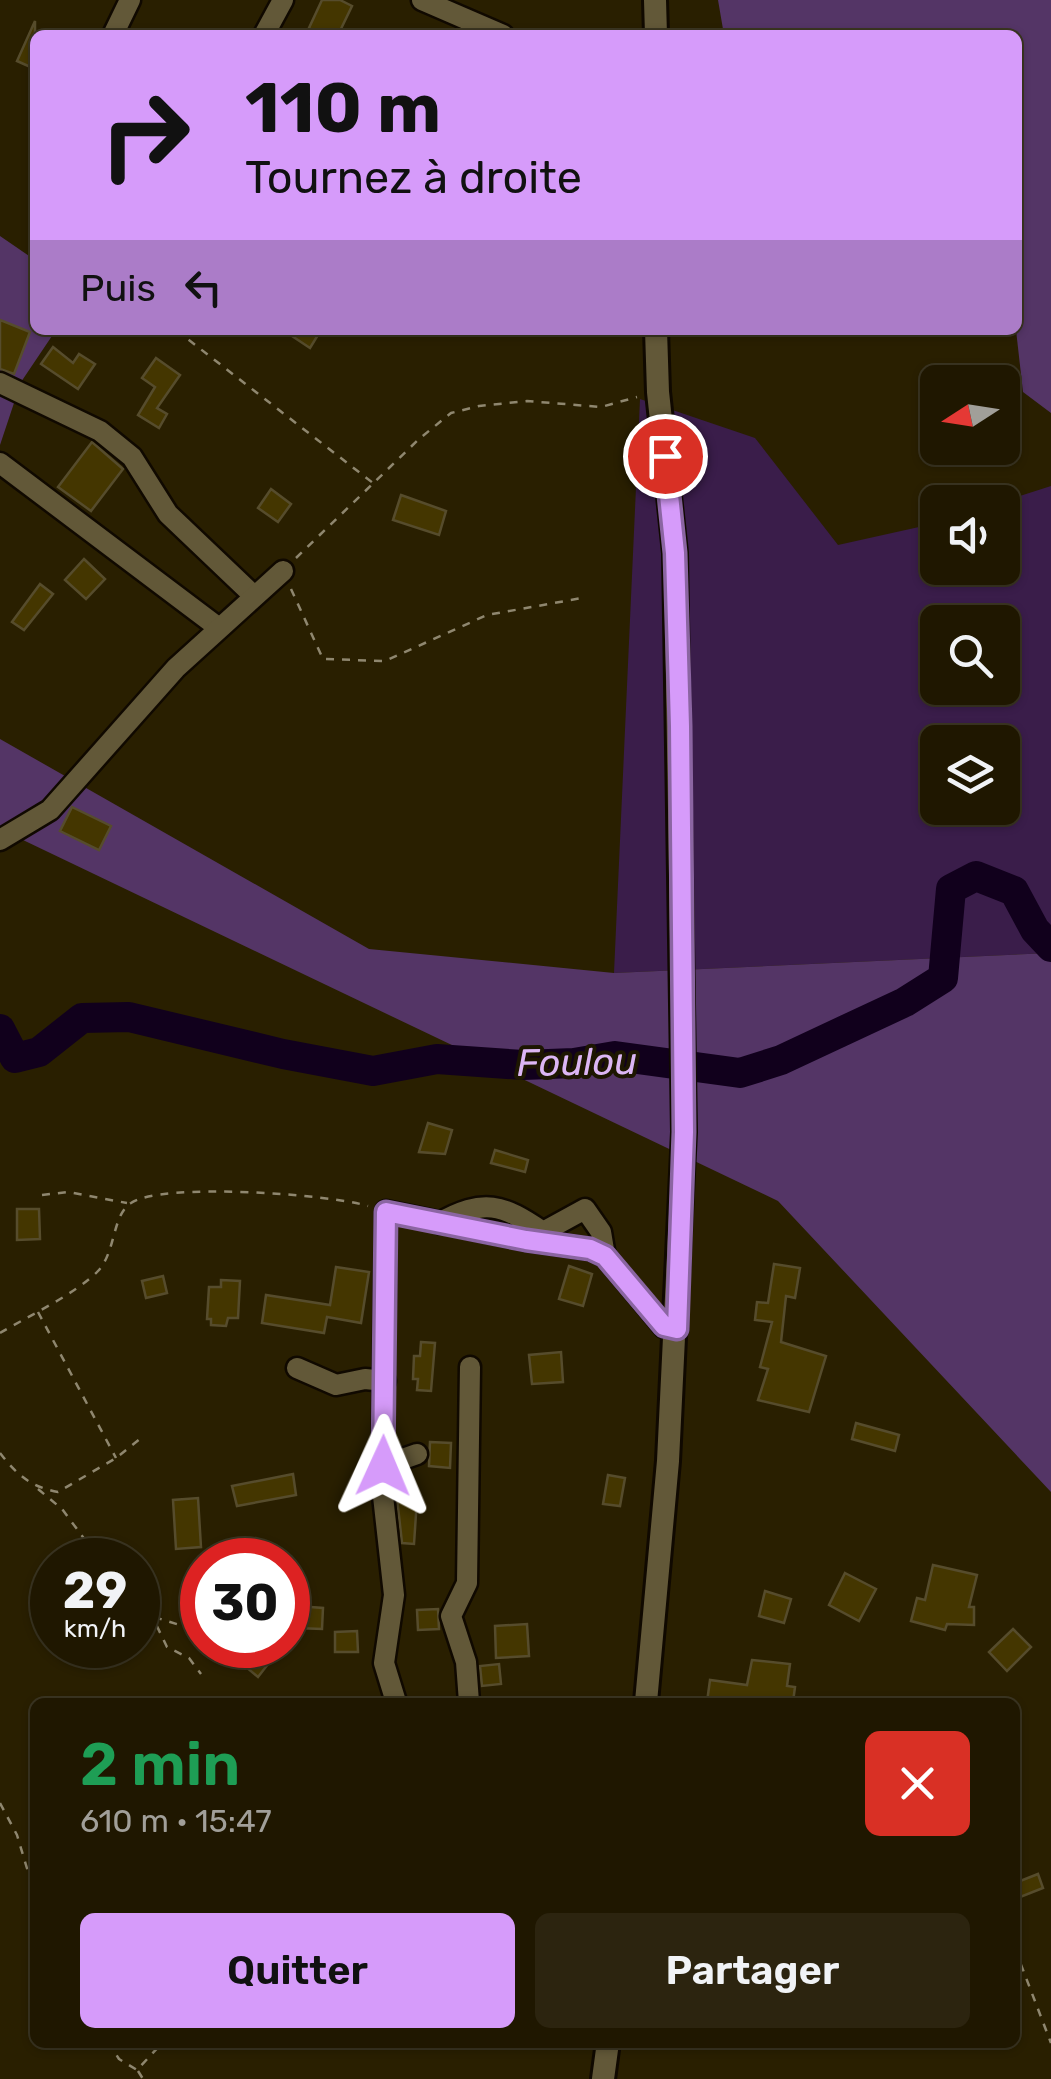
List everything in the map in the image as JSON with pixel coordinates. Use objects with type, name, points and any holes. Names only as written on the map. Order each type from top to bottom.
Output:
[{"type":"street","points":[[115,30],[130,0]]},
{"type":"street","points":[[267,30],[283,0]]},
{"type":"street","points":[[422,0],[491,30]]},
{"type":"street","points":[[655,0],[656,30]]},
{"type":"street","points":[[646,1698],[677,1329],[684,1132],[675,553],[658,392],[656,335]]},
{"type":"street","points":[[0,383],[100,431],[132,457],[168,514],[253,596]]},
{"type":"street","points":[[0,463],[219,628]]},
{"type":"street","points":[[0,840],[50,810],[176,668],[282,571]]},
{"type":"street","points":[[439,1222],[460,1211],[491,1205],[513,1212],[543,1232],[585,1209],[601,1232],[605,1256]]},
{"type":"street","points":[[395,1698],[384,1663],[394,1594],[382,1487],[386,1212],[590,1249],[605,1256],[664,1326],[677,1329]]},
{"type":"street","points":[[469,1698],[466,1662],[451,1616],[466,1582],[470,1367]]},
{"type":"street","points":[[298,1368],[336,1385],[365,1378],[384,1381]]},
{"type":"street","points":[[383,1466],[417,1454]]},
{"type":"street","points":[[604,2079],[607,2048]]},
{"type":"path","points":[[182,335],[374,484]]},
{"type":"path","points":[[582,598],[488,615],[385,661],[323,659],[282,571],[418,439],[451,413],[527,401],[600,407],[658,392]]},
{"type":"path","points":[[42,1195],[68,1192],[129,1204]]},
{"type":"path","points":[[0,1334],[98,1272],[110,1253],[118,1219],[129,1204],[143,1198],[196,1192],[289,1192],[349,1200],[386,1212]]},
{"type":"path","points":[[37,1310],[116,1458]]},
{"type":"path","points":[[37,1488],[58,1492],[116,1458],[141,1438]]},
{"type":"path","points":[[0,1453],[17,1474],[62,1509],[84,1538]]},
{"type":"path","points":[[160,1632],[167,1646],[189,1658],[201,1674]]},
{"type":"path","points":[[0,1804],[17,1835],[30,1878]]},
{"type":"path","points":[[1020,1963],[1051,2043]]},
{"type":"path","points":[[112,2048],[119,2060],[137,2070],[143,2079]]},
{"type":"path","points":[[137,2070],[157,2048]]},
{"type":"shaded area","points":[[718,0],[1051,0],[1051,413],[1023,392],[1017,335],[1022,335],[1022,30],[723,30]]},
{"type":"shaded area","points":[[0,236],[30,257],[30,335],[53,335],[21,382],[0,445]]},
{"type":"shaded area","points":[[640,399],[755,438],[838,545],[920,527],[920,585],[1020,585],[1020,496],[1051,486],[1051,953],[614,973]]},
{"type":"shaded area","points":[[0,739],[369,949],[614,973],[1051,953],[1051,1492],[778,1201],[0,829]]},
{"type":"building","points":[[322,0],[340,0],[352,6],[340,30],[309,28]]},
{"type":"building","points":[[30,32],[30,67],[17,61]]},
{"type":"building","points":[[0,320],[30,332],[14,374],[0,369]]},
{"type":"building","points":[[290,335],[318,335],[310,348]]},
{"type":"building","points":[[53,347],[73,363],[79,354],[95,364],[78,389],[41,364]]},
{"type":"building","points":[[156,358],[180,375],[157,408],[167,414],[159,428],[138,415],[155,387],[142,378]]},
{"type":"building","points":[[92,442],[123,469],[91,511],[58,487]]},
{"type":"building","points":[[271,489],[291,504],[278,522],[258,508]]},
{"type":"building","points":[[401,495],[446,511],[439,535],[393,520]]},
{"type":"building","points":[[84,559],[105,579],[86,599],[65,580]]},
{"type":"building","points":[[40,584],[53,594],[24,630],[12,622]]},
{"type":"building","points":[[72,807],[111,826],[99,850],[60,831]]},
{"type":"building","points":[[428,1123],[452,1130],[445,1154],[419,1152]]},
{"type":"building","points":[[495,1150],[528,1160],[525,1172],[491,1163]]},
{"type":"building","points":[[17,1209],[39,1209],[40,1239],[17,1240]]},
{"type":"building","points":[[774,1264],[800,1268],[795,1298],[786,1296],[781,1342],[826,1356],[809,1412],[758,1400],[768,1369],[760,1367],[772,1322],[755,1320],[757,1302],[768,1303]]},
{"type":"building","points":[[569,1266],[592,1274],[583,1306],[559,1299]]},
{"type":"building","points":[[336,1267],[369,1272],[361,1323],[327,1317],[324,1333],[262,1323],[266,1295],[330,1305]]},
{"type":"building","points":[[163,1276],[167,1293],[146,1298],[142,1281]]},
{"type":"building","points":[[221,1280],[240,1281],[238,1318],[228,1318],[226,1326],[211,1325],[211,1319],[207,1319],[209,1287],[221,1287]]},
{"type":"building","points":[[421,1342],[435,1343],[431,1391],[417,1390],[418,1379],[413,1379],[414,1356],[420,1356]]},
{"type":"building","points":[[561,1352],[563,1382],[532,1384],[529,1355]]},
{"type":"building","points":[[856,1423],[899,1435],[895,1451],[852,1439]]},
{"type":"building","points":[[430,1442],[451,1443],[450,1468],[429,1466]]},
{"type":"building","points":[[293,1474],[296,1495],[237,1506],[232,1486]]},
{"type":"building","points":[[608,1475],[625,1478],[620,1506],[603,1504]]},
{"type":"building","points":[[198,1498],[200,1538],[180,1538],[180,1549],[176,1549],[173,1500]]},
{"type":"building","points":[[397,1498],[417,1499],[414,1544],[402,1543]]},
{"type":"building","points":[[933,1565],[977,1575],[969,1607],[974,1607],[974,1625],[947,1624],[945,1630],[911,1621],[917,1598],[925,1600]]},
{"type":"building","points":[[845,1573],[876,1589],[859,1621],[829,1605]]},
{"type":"building","points":[[765,1591],[791,1599],[784,1623],[759,1616]]},
{"type":"building","points":[[310,1607],[323,1608],[322,1629],[310,1629]]},
{"type":"building","points":[[438,1609],[439,1629],[418,1630],[417,1610]]},
{"type":"building","points":[[527,1624],[529,1656],[496,1658],[495,1626]]},
{"type":"building","points":[[1013,1629],[1031,1647],[1007,1671],[989,1652]]},
{"type":"building","points":[[357,1631],[358,1652],[335,1652],[335,1632]]},
{"type":"building","points":[[752,1660],[790,1664],[787,1686],[795,1687],[794,1698],[708,1698],[710,1680],[747,1685]]},
{"type":"building","points":[[499,1664],[501,1684],[482,1686],[480,1666]]},
{"type":"building","points":[[247,1668],[265,1668],[258,1677]]},
{"type":"building","points":[[1038,1874],[1043,1888],[1020,1897],[1020,1881]]},
{"type":"waterway","name":"Foulou","points":[[0,1029],[15,1058],[39,1052],[82,1018],[129,1017],[373,1071],[437,1059],[523,1065],[615,1056],[740,1073],[781,1060],[905,1002],[943,978],[951,889],[976,876],[1014,891],[1035,930],[1051,947]]},
{"type":"route","points":[[383,1466],[386,1212],[590,1249],[605,1256],[664,1326],[677,1329],[684,1132],[680,726],[675,553],[665,456]]}]
